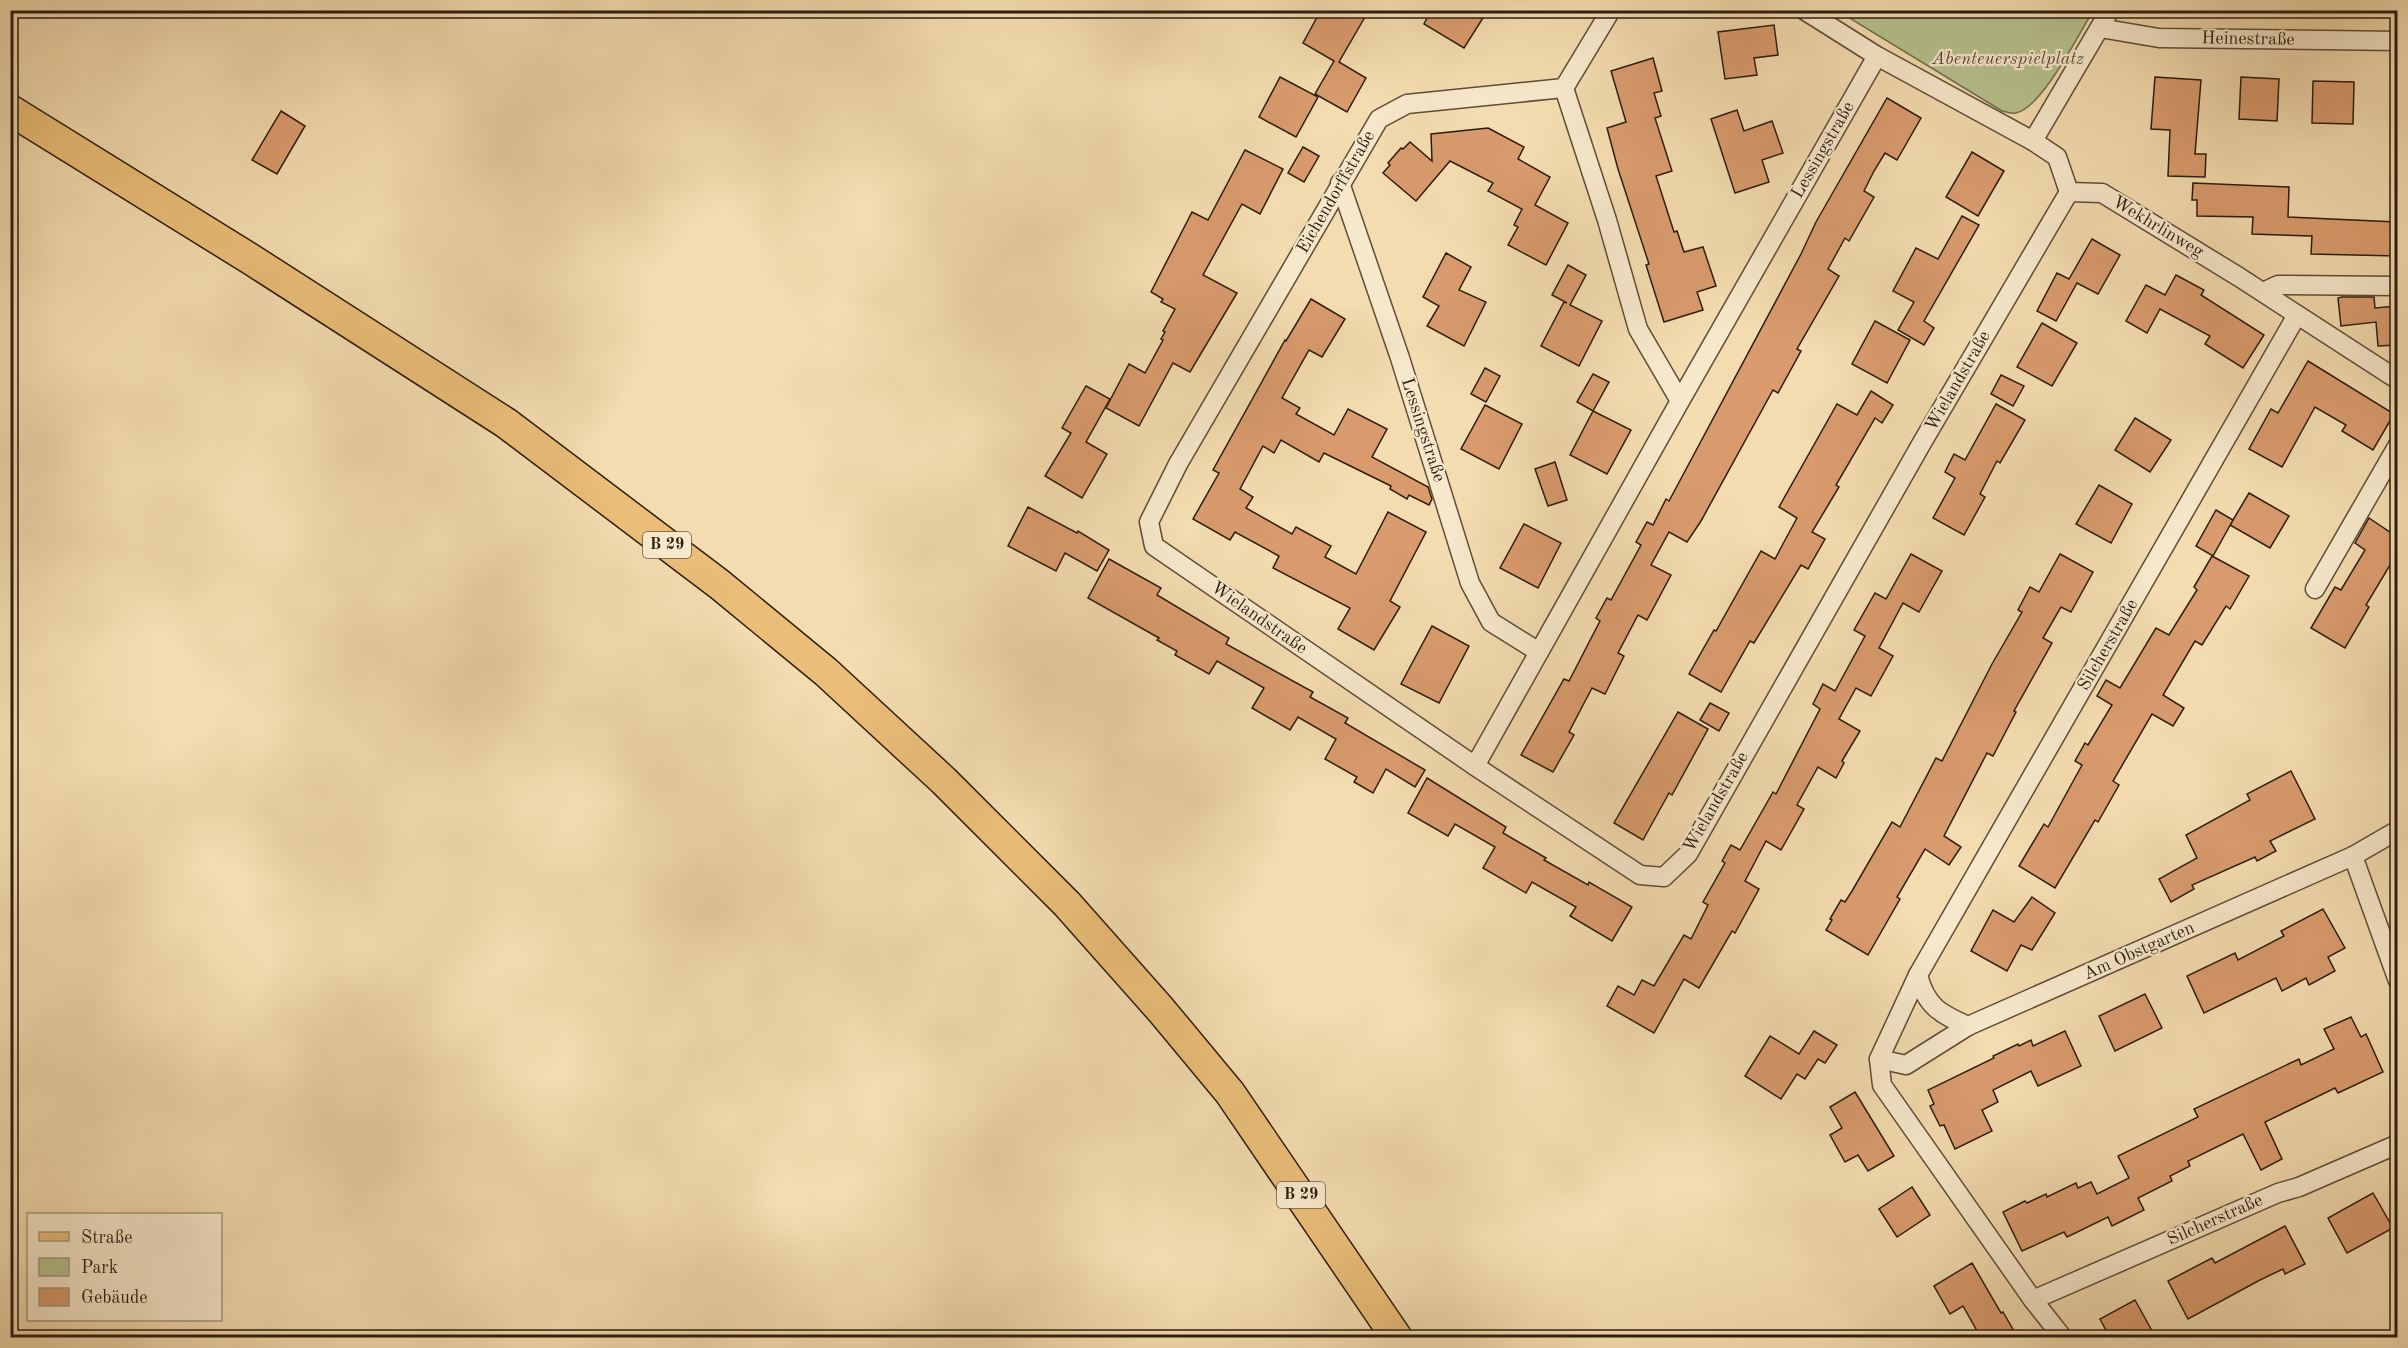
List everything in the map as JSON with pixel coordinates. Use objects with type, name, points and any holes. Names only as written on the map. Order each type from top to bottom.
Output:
[{"type":"main road","name":"B 29","points":[[10,110],[252,260],[506,423],[719,584],[826,672],[944,781],[1067,904],[1161,1010],[1230,1093],[1397,1338]]},
{"type":"street","points":[[1611,10],[1564,88],[1607,220],[1638,329],[1680,401]]},
{"type":"street","points":[[1804,10],[1877,56],[2057,157],[2069,192]]},
{"type":"street","points":[[2032,141],[2109,10]]},
{"type":"street","name":"Heinestraße","points":[[2100,28],[2159,38],[2397,41]]},
{"type":"street","name":"Lessingstraße","points":[[1475,766],[1877,56]]},
{"type":"street","name":"Eichendorffstraße","points":[[1172,478],[1379,118],[1407,104],[1564,88]]},
{"type":"street","name":"Lessingstraße","points":[[1340,183],[1401,358],[1470,583],[1491,622],[1539,652]]},
{"type":"street","name":"Wekhrlinweg","points":[[2069,192],[2102,193],[2263,292],[2397,380]]},
{"type":"street","name":"Wielandstraße","points":[[1172,478],[1149,522],[1154,546],[1475,766],[1640,875],[1664,877],[1688,854],[1929,431],[2069,192]]},
{"type":"street","points":[[2263,292],[2278,285],[2397,286]]},
{"type":"street","name":"Silcherstraße","points":[[1879,1059],[1918,975],[2297,315]]},
{"type":"street","points":[[2315,589],[2397,445]]},
{"type":"street","name":"Am Obstgarten","points":[[1879,1059],[1906,1065],[1968,1026],[2353,856],[2397,830]]},
{"type":"street","points":[[2353,856],[2397,981]]},
{"type":"street","points":[[1918,975],[1923,993],[1940,1013],[1968,1026]]},
{"type":"street","points":[[1879,1059],[1882,1085],[2033,1300],[2063,1338]]},
{"type":"street","name":"Silcherstraße","points":[[2033,1300],[2278,1193],[2298,1187],[2397,1144]]},
{"type":"green space","name":"Abenteuerspielplatz","points":[[1838,11],[2093,11],[2048,84],[2026,108],[2013,113],[2002,111]]},
{"type":"building","points":[[1321,10],[1369,10],[1339,62],[1366,78],[1347,112],[1315,94],[1334,61],[1303,43]]},
{"type":"building","points":[[1431,10],[1488,10],[1464,48],[1424,24]]},
{"type":"building","points":[[1774,25],[1778,55],[1754,58],[1757,75],[1725,79],[1718,32]]},
{"type":"building","points":[[1653,58],[1662,91],[1654,93],[1661,116],[1655,118],[1672,171],[1656,176],[1674,232],[1677,231],[1684,252],[1703,247],[1716,286],[1697,292],[1703,310],[1664,322],[1646,265],[1649,264],[1607,128],[1626,122],[1611,71]]},
{"type":"building","points":[[1280,77],[1318,97],[1296,137],[1259,117]]},
{"type":"building","points":[[2155,77],[2201,80],[2195,154],[2206,154],[2205,177],[2168,176],[2170,130],[2151,129]]},
{"type":"building","points":[[2241,77],[2279,79],[2277,121],[2239,119]]},
{"type":"building","points":[[2313,81],[2354,82],[2353,124],[2312,123]]},
{"type":"building","points":[[1887,98],[1921,118],[1897,160],[1885,153],[1874,171],[1864,191],[1874,197],[1849,241],[1845,238],[1828,269],[1839,276],[1797,349],[1801,351],[1778,393],[1773,390],[1701,521],[1687,542],[1669,532],[1651,565],[1671,575],[1647,620],[1638,615],[1618,653],[1624,656],[1605,694],[1592,688],[1569,732],[1574,735],[1553,772],[1521,755],[1564,679],[1569,681],[1600,621],[1596,618],[1607,598],[1611,600],[1641,545],[1636,542],[1647,522],[1653,525],[1666,499],[1669,501],[1816,222]]},
{"type":"building","points":[[1737,110],[1744,131],[1772,121],[1783,153],[1762,160],[1769,182],[1735,193],[1711,119]]},
{"type":"building","points":[[281,111],[305,126],[277,174],[252,160]]},
{"type":"building","points":[[1488,128],[1524,147],[1518,159],[1550,177],[1535,205],[1568,223],[1546,265],[1508,245],[1518,227],[1514,225],[1522,209],[1488,191],[1493,183],[1450,161],[1416,201],[1383,173],[1401,148],[1403,149],[1410,142],[1432,161],[1431,134]]},
{"type":"building","points":[[1303,147],[1319,156],[1304,182],[1288,173]]},
{"type":"building","points":[[1245,150],[1283,169],[1260,214],[1242,204],[1203,275],[1237,293],[1190,372],[1173,363],[1139,426],[1106,408],[1129,364],[1145,373],[1163,340],[1161,339],[1165,332],[1163,331],[1175,309],[1161,302],[1163,299],[1151,292],[1192,212],[1208,220]]},
{"type":"building","points":[[1972,152],[2004,171],[1978,216],[1946,197]]},
{"type":"building","points":[[2193,183],[2289,187],[2288,217],[2397,222],[2397,256],[2311,254],[2312,236],[2252,234],[2253,217],[2197,216],[2197,200],[2192,200]]},
{"type":"building","points":[[1962,216],[1979,225],[1924,321],[1934,328],[1924,345],[1898,330],[1914,302],[1893,291],[1916,248],[1938,259]]},
{"type":"building","points":[[2092,239],[2120,255],[2098,294],[2077,283],[2056,321],[2037,311],[2057,273],[2069,279]]},
{"type":"building","points":[[1446,253],[1471,267],[1459,290],[1486,302],[1464,346],[1427,326],[1439,306],[1423,297]]},
{"type":"building","points":[[1568,265],[1586,275],[1570,305],[1602,321],[1579,366],[1541,346],[1564,302],[1567,303],[1552,295]]},
{"type":"building","points":[[2176,275],[2204,290],[2201,295],[2264,335],[2243,368],[2205,344],[2210,336],[2160,309],[2147,333],[2126,321],[2146,285],[2165,295]]},
{"type":"building","points":[[2374,297],[2375,308],[2397,306],[2397,345],[2378,346],[2376,322],[2341,326],[2338,298]]},
{"type":"building","points":[[1311,299],[1345,319],[1322,357],[1309,350],[1282,398],[1300,408],[1296,414],[1334,435],[1348,409],[1387,429],[1372,457],[1428,487],[1432,499],[1429,505],[1409,495],[1407,499],[1390,489],[1391,486],[1324,453],[1319,462],[1281,440],[1274,453],[1263,446],[1240,489],[1253,497],[1246,508],[1292,534],[1296,527],[1331,546],[1325,557],[1356,574],[1388,512],[1426,532],[1390,601],[1400,607],[1374,650],[1338,629],[1350,608],[1273,568],[1279,556],[1235,532],[1230,540],[1193,519],[1219,473],[1213,470],[1285,340]]},
{"type":"building","points":[[1875,321],[1910,340],[1887,383],[1852,364]]},
{"type":"building","points":[[2042,323],[2077,343],[2052,386],[2017,367]]},
{"type":"building","points":[[2308,361],[2394,414],[2373,450],[2342,431],[2346,425],[2315,407],[2282,467],[2249,449],[2271,409],[2278,413]]},
{"type":"building","points":[[1485,368],[1500,376],[1486,402],[1471,394]]},
{"type":"building","points":[[1593,374],[1609,382],[1593,411],[1577,402]]},
{"type":"building","points":[[2001,375],[2024,386],[2013,406],[1991,394]]},
{"type":"building","points":[[1086,386],[1110,399],[1086,442],[1107,454],[1082,498],[1045,476],[1071,433],[1062,428]]},
{"type":"building","points":[[1871,391],[1893,405],[1882,423],[1875,418],[1836,485],[1839,487],[1812,532],[1825,539],[1808,569],[1801,565],[1754,643],[1750,641],[1721,692],[1689,674],[1761,551],[1775,559],[1797,518],[1779,507],[1837,404],[1857,415]]},
{"type":"building","points":[[1996,404],[2025,420],[2000,463],[1997,461],[1980,494],[1985,497],[1964,535],[1933,518],[1955,478],[1945,472],[1954,454],[1965,460]]},
{"type":"building","points":[[1485,405],[1522,424],[1499,469],[1461,449]]},
{"type":"building","points":[[1593,411],[1631,430],[1607,474],[1570,455]]},
{"type":"building","points":[[2135,418],[2171,440],[2150,472],[2115,450]]},
{"type":"building","points":[[1555,462],[1567,500],[1548,506],[1535,469]]},
{"type":"building","points":[[2099,485],[2132,504],[2111,543],[2076,524]]},
{"type":"building","points":[[2249,493],[2289,516],[2270,548],[2230,525]]},
{"type":"building","points":[[1028,507],[1077,533],[1078,531],[1109,550],[1097,571],[1065,553],[1056,571],[1008,546]]},
{"type":"building","points":[[2216,510],[2233,520],[2213,556],[2196,546]]},
{"type":"building","points":[[2369,518],[2397,537],[2397,570],[2390,565],[2366,605],[2369,607],[2345,648],[2311,628],[2335,587],[2341,590],[2365,550],[2355,543]]},
{"type":"building","points":[[1524,524],[1561,543],[1538,588],[1500,568]]},
{"type":"building","points":[[1911,554],[1942,571],[1919,612],[1903,603],[1879,648],[1893,656],[1871,696],[1856,688],[1839,719],[1860,731],[1842,761],[1844,763],[1836,778],[1818,767],[1797,805],[1804,809],[1781,850],[1766,841],[1745,881],[1759,889],[1735,933],[1732,931],[1699,988],[1684,979],[1654,1033],[1607,1006],[1618,986],[1634,995],[1642,980],[1654,986],[1684,935],[1691,939],[1708,905],[1703,902],[1725,863],[1722,861],[1731,845],[1740,850],[1773,792],[1776,794],[1820,709],[1813,704],[1823,684],[1835,691],[1865,636],[1854,630],[1875,593],[1886,599]]},
{"type":"building","points":[[2060,554],[2093,572],[2071,612],[2061,607],[2043,638],[2052,643],[2014,711],[2016,712],[1993,756],[1987,753],[1944,836],[1961,847],[1949,865],[1925,849],[1897,897],[1900,899],[1868,955],[1826,930],[1832,920],[1830,919],[1841,900],[1845,902],[1892,822],[1900,827],[1936,758],[1942,761],[1992,664],[2022,612],[2018,610],[2030,587],[2039,592]]},
{"type":"building","points":[[2212,556],[2249,576],[2230,609],[2226,606],[2202,645],[2195,641],[2163,695],[2184,708],[2173,726],[2152,714],[2113,781],[2119,785],[2098,822],[2095,820],[2055,888],[2019,866],[2044,824],[2048,827],[2082,765],[2075,761],[2085,743],[2088,745],[2112,705],[2097,696],[2106,680],[2120,688],[2156,628],[2169,635],[2197,590],[2194,587]]},
{"type":"building","points":[[1109,559],[1161,588],[1157,595],[1229,638],[1226,644],[1313,692],[1310,697],[1348,718],[1345,723],[1425,770],[1415,787],[1386,769],[1373,793],[1354,782],[1357,777],[1325,759],[1336,739],[1298,717],[1290,730],[1252,708],[1264,688],[1217,661],[1209,674],[1175,655],[1177,651],[1157,640],[1159,638],[1088,598]]},
{"type":"building","points":[[1432,626],[1469,646],[1439,703],[1401,684]]},
{"type":"building","points":[[1710,703],[1729,713],[1719,731],[1700,720]]},
{"type":"building","points":[[1678,712],[1708,729],[1672,795],[1669,793],[1643,840],[1614,823]]},
{"type":"building","points":[[2291,771],[2315,819],[2270,841],[2276,851],[2257,861],[2255,857],[2192,885],[2194,889],[2171,902],[2159,879],[2197,858],[2186,835],[2250,800],[2247,794]]},
{"type":"building","points":[[1427,778],[1506,827],[1503,833],[1546,858],[1544,860],[1632,907],[1612,941],[1570,916],[1576,907],[1532,882],[1526,893],[1483,868],[1495,847],[1455,824],[1448,836],[1408,813]]},
{"type":"building","points":[[2032,897],[2055,913],[2032,950],[2021,945],[2007,971],[1971,951],[1993,910],[2014,922]]},
{"type":"building","points":[[2323,909],[2345,948],[2328,957],[2335,971],[2309,985],[2306,978],[2282,991],[2276,978],[2204,1013],[2187,976],[2235,953],[2238,960],[2284,936],[2281,931]]},
{"type":"building","points":[[2145,994],[2162,1028],[2115,1051],[2099,1016]]},
{"type":"building","points":[[2351,1017],[2361,1037],[2366,1034],[2383,1072],[2338,1093],[2335,1088],[2265,1122],[2282,1159],[2261,1170],[2243,1134],[2188,1161],[2190,1166],[2170,1176],[2172,1181],[2138,1198],[2144,1210],[2112,1226],[2108,1217],[2067,1237],[2064,1232],[2022,1251],[2003,1212],[2025,1201],[2027,1203],[2046,1194],[2047,1197],[2076,1183],[2078,1188],[2091,1182],[2097,1194],[2129,1178],[2118,1156],[2198,1117],[2194,1109],[2299,1059],[2301,1065],[2334,1049],[2324,1029]]},
{"type":"building","points":[[1814,1031],[1837,1045],[1825,1063],[1818,1059],[1805,1079],[1797,1074],[1781,1099],[1745,1076],[1770,1036],[1799,1054]]},
{"type":"building","points":[[2065,1031],[2081,1066],[2038,1086],[2031,1071],[1993,1090],[1998,1102],[1982,1110],[1992,1131],[1955,1149],[1944,1125],[1940,1126],[1930,1106],[1934,1104],[1928,1090],[2018,1044],[2019,1046],[2031,1040],[2033,1046]]},
{"type":"building","points":[[1855,1092],[1894,1156],[1868,1171],[1858,1155],[1845,1162],[1830,1135],[1842,1128],[1830,1107]]},
{"type":"building","points":[[1912,1187],[1930,1215],[1897,1237],[1879,1209]]},
{"type":"building","points":[[2373,1193],[2393,1228],[2347,1253],[2328,1218]]},
{"type":"building","points":[[2285,1226],[2305,1264],[2285,1274],[2283,1269],[2188,1319],[2168,1281],[2212,1258],[2215,1263]]},
{"type":"building","points":[[1972,1263],[2018,1338],[1981,1338],[1963,1306],[1950,1314],[1934,1286]]},
{"type":"building","points":[[2135,1300],[2156,1338],[2110,1338],[2100,1319]]}]
